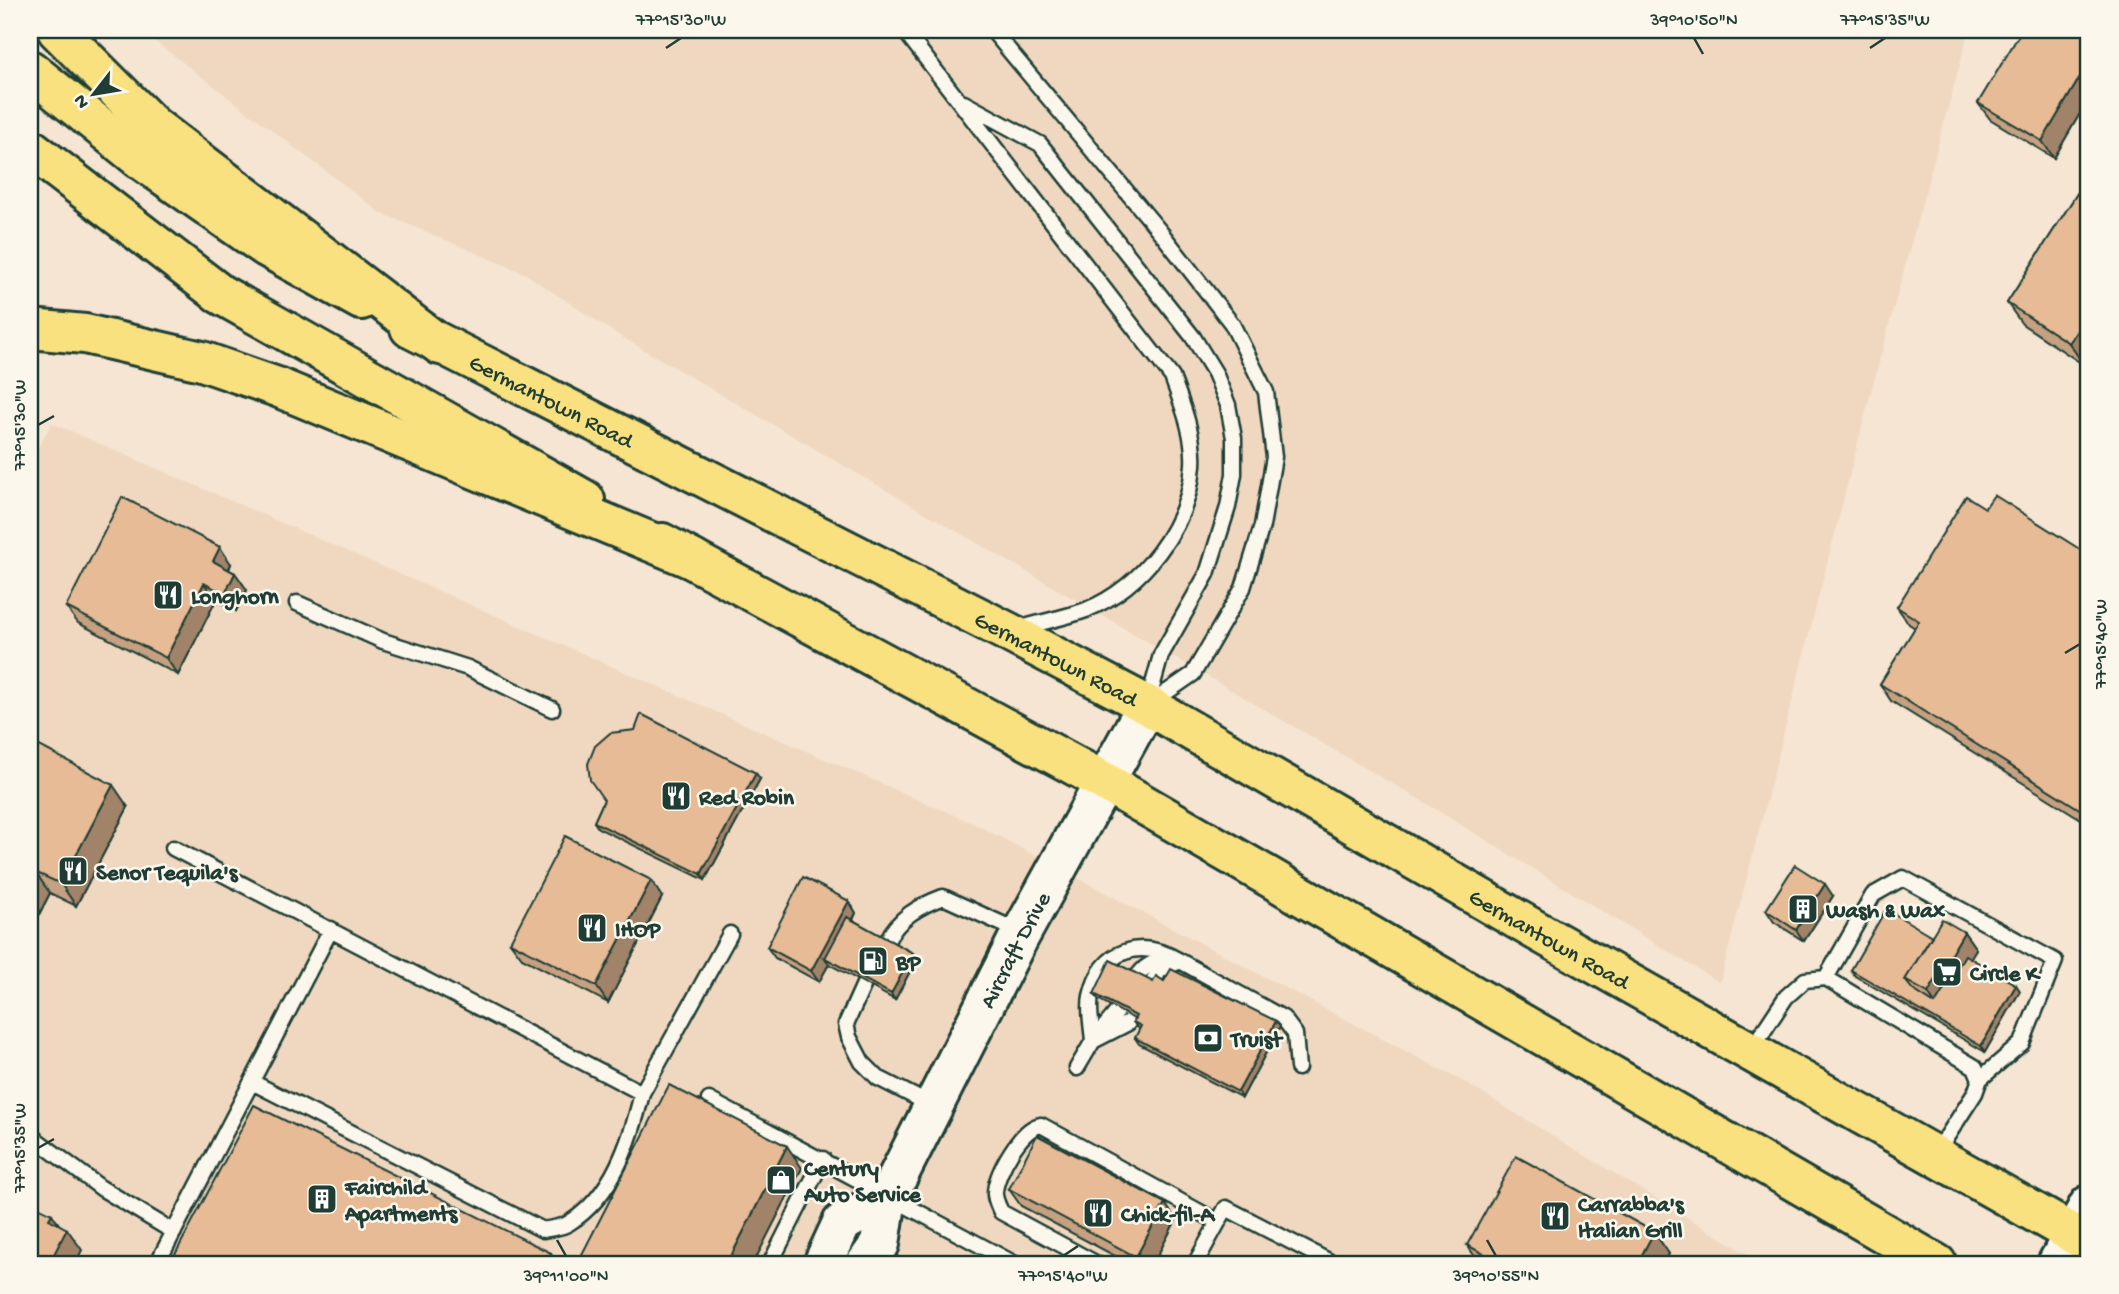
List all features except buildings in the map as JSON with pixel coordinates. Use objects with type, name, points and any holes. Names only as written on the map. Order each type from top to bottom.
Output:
[{"type":"main road","points":[[57,30],[153,126],[440,345]]},
{"type":"main road","name":"Germantown Road","points":[[30,70],[140,159],[266,247],[440,345],[1147,705],[2077,1236]]},
{"type":"main road","points":[[30,148],[220,294],[403,400],[1105,782],[1937,1264]]},
{"type":"main road","points":[[30,329],[85,334],[202,361],[278,387],[692,559]]},
{"type":"street","name":"Aircraft Drive","points":[[866,1264],[880,1244],[887,1198],[1021,932],[1147,705]]},
{"type":"street","points":[[823,1264],[842,1223],[887,1198]]},
{"type":"lane","points":[[904,30],[1172,377],[1186,417],[1194,465],[1181,517],[1165,547],[1139,575],[1087,609],[1008,632]]},
{"type":"lane","points":[[992,30],[1162,234],[1232,324],[1266,392],[1275,457],[1262,526],[1243,587],[1193,674],[1147,705]]},
{"type":"lane","points":[[957,98],[1040,144],[1193,337],[1215,373],[1228,405],[1234,438],[1234,474],[1228,507],[1207,574],[1161,655],[1147,705]]},
{"type":"lane","points":[[297,603],[383,641],[468,668],[552,709]]},
{"type":"lane","points":[[173,848],[642,1093]]},
{"type":"lane","points":[[1826,978],[1873,895],[1903,878],[2055,961],[2022,1042],[1980,1079],[1975,1093],[1935,1156]]},
{"type":"lane","points":[[887,942],[893,928],[921,905],[943,897],[1021,932]]},
{"type":"lane","points":[[157,1264],[331,929]]},
{"type":"lane","points":[[252,1082],[542,1230],[568,1225],[600,1196],[632,1136],[642,1093],[730,934]]},
{"type":"lane","points":[[1093,1041],[1090,997],[1105,965],[1114,956],[1145,948],[1163,951],[1283,1018],[1295,1034],[1298,1068]]},
{"type":"lane","points":[[1077,1068],[1093,1041],[1128,1023],[1160,970],[1180,961]]},
{"type":"lane","points":[[1750,1051],[1786,997],[1804,980],[1826,978],[1975,1067],[1980,1079]]},
{"type":"lane","points":[[864,984],[846,1024],[849,1037],[862,1062],[878,1079],[933,1107]]},
{"type":"lane","points":[[709,1100],[823,1159],[887,1198],[1006,1262]]},
{"type":"lane","points":[[1097,1264],[1008,1217],[996,1202],[995,1188],[1017,1141],[1032,1126],[1041,1125],[1218,1223]]},
{"type":"lane","points":[[30,1136],[101,1188],[174,1232]]},
{"type":"lane","points":[[775,1263],[823,1159]]},
{"type":"lane","points":[[1195,1264],[1226,1208],[1334,1264]]},
{"type":"shaded area","points":[[140,30],[1969,30],[1868,403],[1720,983],[1417,798],[615,333],[524,273],[381,213]]},
{"type":"shaded area","points":[[52,423],[979,826],[1464,1082],[1764,1264],[30,1264],[30,462]]},
{"type":"place","name":"Longhorn","points":[[168,595]]},
{"type":"place","name":"Red Robin","points":[[676,796]]},
{"type":"place","name":"Senor Tequila's","points":[[73,871]]},
{"type":"place","name":"Wash & Wax","points":[[1803,909]]},
{"type":"place","name":"IHOP","points":[[592,928]]},
{"type":"place","name":"BP","points":[[873,961]]},
{"type":"place","name":"Circle K","points":[[1947,972]]},
{"type":"place","name":"Truist","points":[[1208,1038]]},
{"type":"place","name":"Century Auto Service","points":[[781,1180]]},
{"type":"place","name":"Fairchild Apartments","points":[[322,1199]]},
{"type":"place","name":"Chick-fil-A","points":[[1098,1213]]},
{"type":"place","name":"Carrabba's Italian Grill","points":[[1555,1216]]}]
